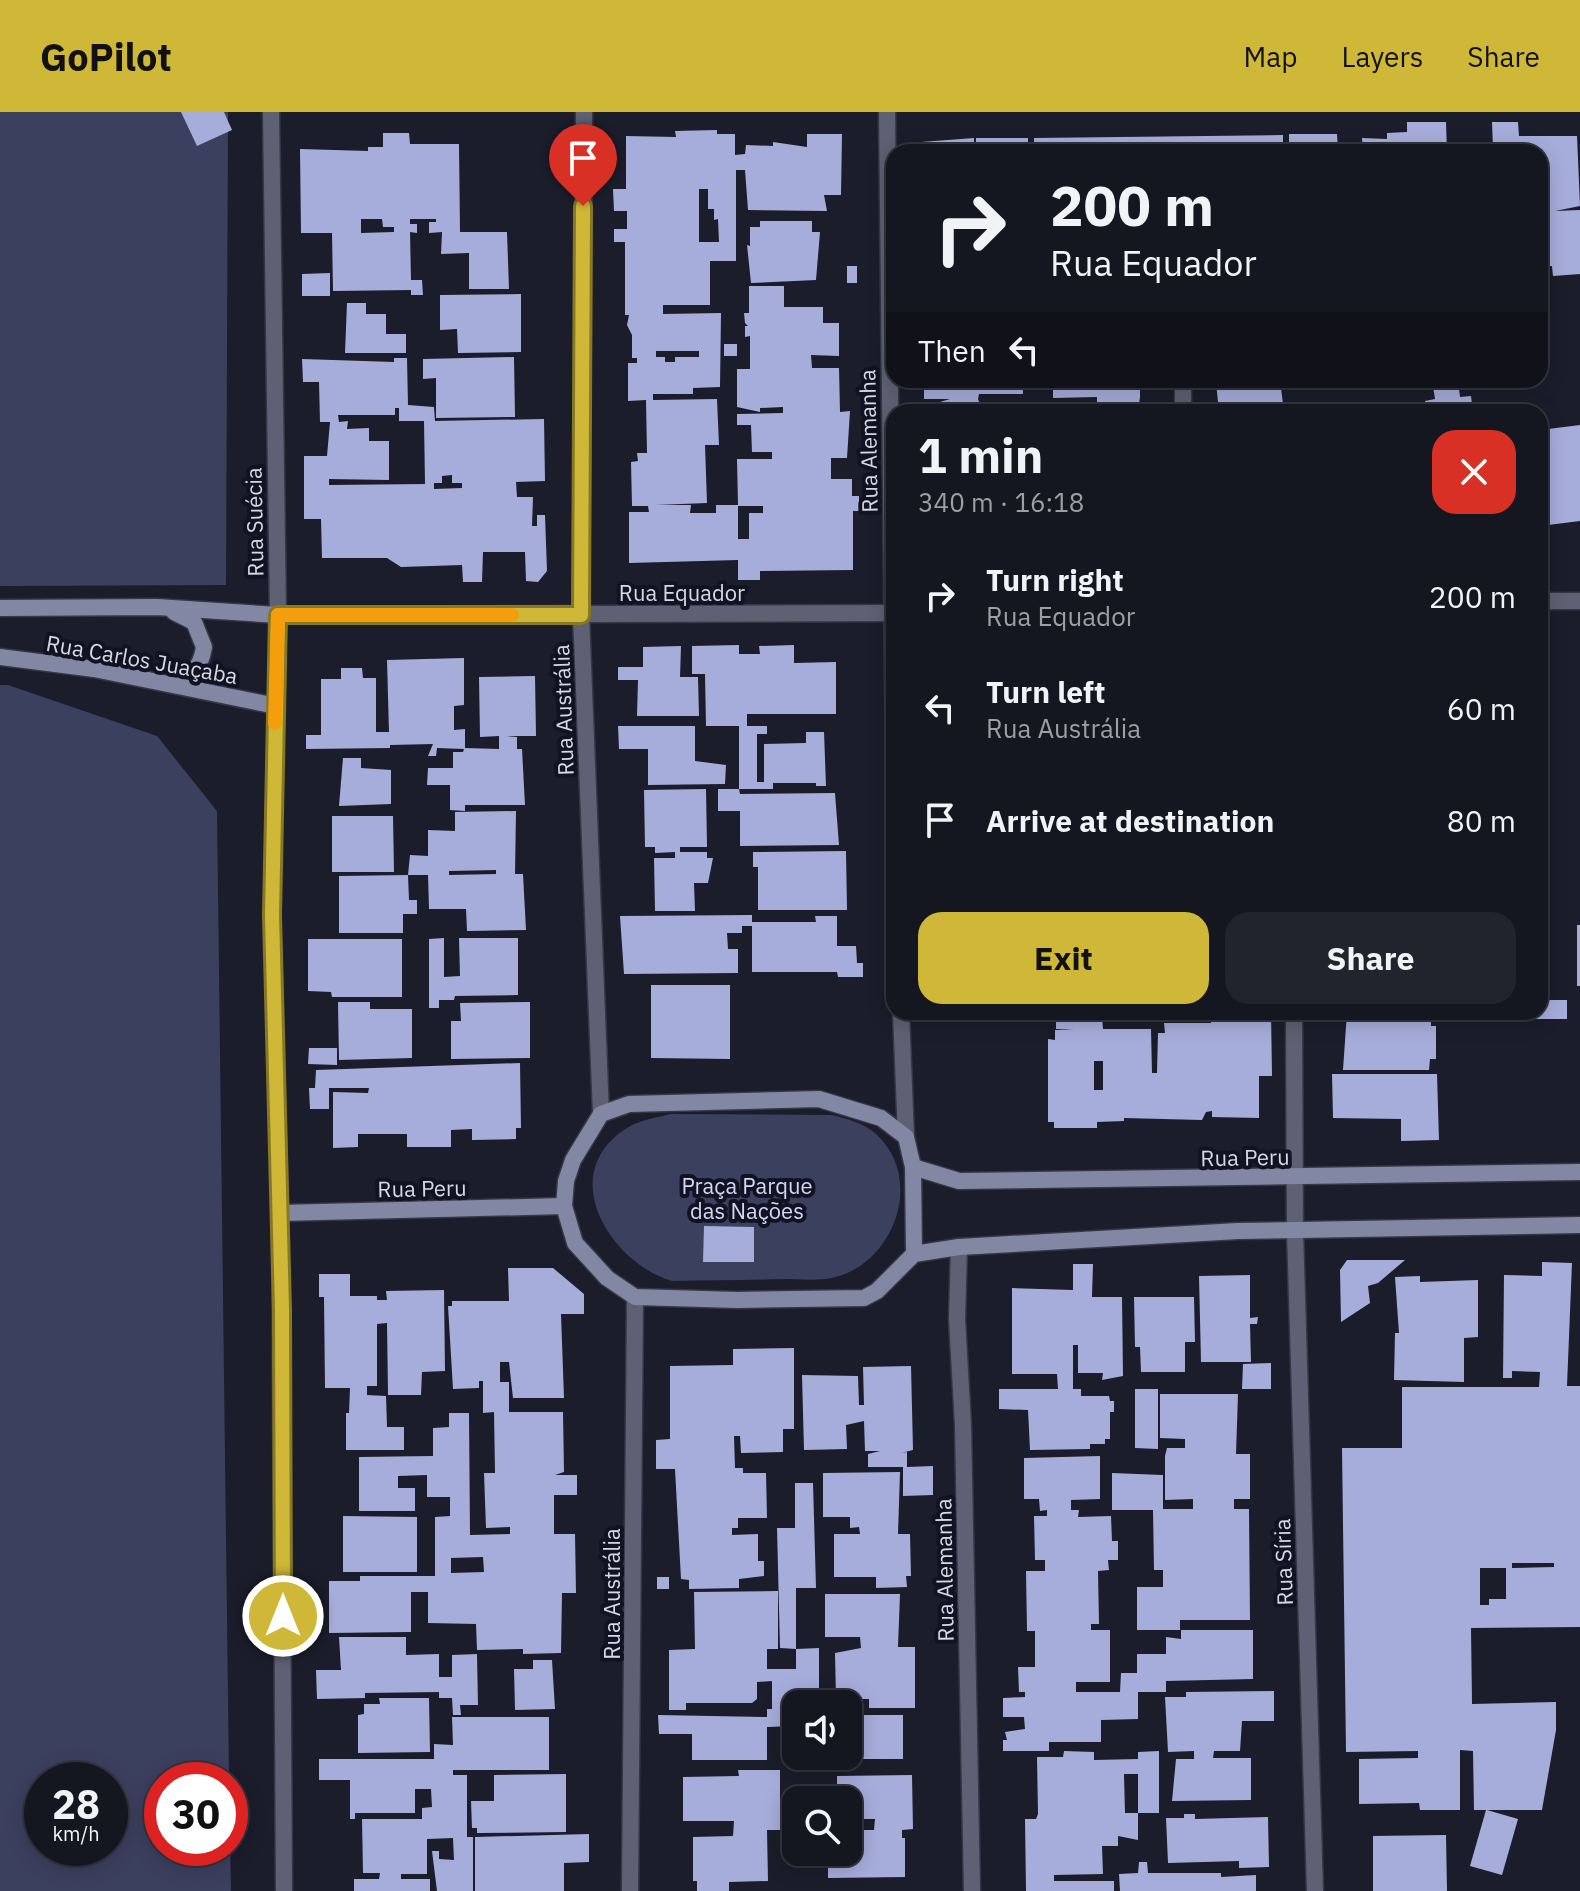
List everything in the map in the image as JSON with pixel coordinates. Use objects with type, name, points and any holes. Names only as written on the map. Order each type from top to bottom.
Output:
[{"type":"street","name":"Rua Suécia","points":[[271,112],[278,615],[272,915],[280,1213],[284,1891]]},
{"type":"street","name":"Rua Austrália","points":[[584,112],[581,615],[601,1114]]},
{"type":"street","name":"Rua Alemanha","points":[[887,112],[887,144]]},
{"type":"street","points":[[1548,601],[1580,601]]},
{"type":"street","name":"Rua Carlos Juaçaba","points":[[0,608],[157,607],[278,615]]},
{"type":"street","points":[[157,607],[194,622],[204,647],[196,671],[174,684],[160,683]]},
{"type":"street","name":"Rua Equador","points":[[278,615],[886,613]]},
{"type":"street","name":"Rua Carlos Juaçaba","points":[[0,657],[94,669],[276,706]]},
{"type":"street","points":[[901,1020],[906,1137],[913,1167],[914,1254]]},
{"type":"street","points":[[1294,1020],[1296,1178]]},
{"type":"street","points":[[906,1137],[881,1118],[819,1099],[629,1104],[601,1114],[573,1160],[564,1206],[575,1243],[589,1262],[635,1297],[737,1300],[864,1298],[877,1291],[914,1254],[959,1247],[1295,1231],[1580,1225]]},
{"type":"street","name":"Rua Peru","points":[[913,1167],[959,1181],[1580,1172]]},
{"type":"street","name":"Rua Síria","points":[[1296,1178],[1295,1231],[1315,1891]]},
{"type":"street","name":"Rua Peru","points":[[280,1213],[564,1206]]},
{"type":"street","name":"Rua Alemanha","points":[[959,1247],[957,1319],[972,1891]]},
{"type":"street","name":"Rua Austrália","points":[[630,1891],[635,1297]]},
{"type":"green space","points":[[0,112],[228,112],[226,585],[0,586]]},
{"type":"green space","points":[[0,685],[8,685],[157,736],[217,811],[229,1762],[144,1762],[144,1866],[231,1866],[231,1891],[0,1891]]},
{"type":"green space","name":"Praça Parque das Nações","points":[[671,1114],[832,1115],[866,1127],[891,1153],[899,1174],[900,1196],[896,1218],[886,1239],[872,1256],[853,1270],[826,1279],[672,1281],[650,1271],[629,1256],[612,1237],[600,1216],[593,1193],[594,1170],[604,1149],[624,1130]]},
{"type":"building","points":[[181,112],[224,112],[232,130],[197,146]]},
{"type":"building","points":[[1407,122],[1446,122],[1447,144],[1362,144],[1362,138],[1387,139],[1387,133],[1407,132]]},
{"type":"building","points":[[1492,122],[1518,122],[1519,136],[1577,136],[1580,206],[1555,211],[1580,210],[1580,274],[1553,276],[1552,266],[1548,266],[1548,144],[1493,144]]},
{"type":"building","points":[[717,130],[717,134],[735,134],[735,155],[745,154],[746,145],[773,146],[773,142],[807,147],[807,134],[842,134],[841,195],[824,195],[827,211],[748,210],[745,170],[736,170],[736,261],[710,261],[710,305],[663,305],[663,314],[721,313],[720,387],[693,388],[693,394],[653,394],[653,400],[717,399],[719,445],[705,445],[707,503],[656,505],[691,505],[690,513],[716,513],[716,505],[738,505],[737,459],[772,459],[772,452],[752,452],[751,425],[737,425],[737,414],[783,413],[783,407],[760,408],[760,412],[737,407],[737,369],[750,369],[750,336],[745,337],[745,326],[748,326],[744,313],[749,313],[749,286],[784,286],[784,307],[823,307],[823,323],[839,323],[839,356],[811,355],[812,368],[839,368],[840,412],[850,411],[847,458],[831,458],[831,479],[852,479],[852,496],[859,496],[859,511],[853,511],[853,570],[760,571],[760,580],[738,580],[738,560],[629,563],[629,512],[649,512],[648,506],[632,506],[631,462],[638,461],[637,453],[647,453],[646,400],[628,401],[628,363],[637,363],[637,358],[632,358],[632,335],[627,325],[629,315],[625,315],[625,242],[614,242],[614,229],[627,229],[627,211],[614,211],[613,189],[626,189],[626,136],[676,137],[675,131]],"holes":[[[699,189],[708,189],[708,209],[714,209],[714,220],[718,219],[719,242],[699,242]],[[656,351],[699,351],[699,357],[675,357],[675,362],[665,362],[665,357],[656,357]],[[738,506],[763,506],[763,513],[749,513],[749,539],[738,539]]]},
{"type":"building","points":[[383,133],[409,133],[410,144],[459,144],[460,232],[507,232],[509,289],[469,289],[469,253],[441,254],[442,232],[429,233],[429,222],[436,222],[436,219],[410,219],[410,224],[417,224],[417,233],[410,232],[411,280],[422,280],[423,295],[411,295],[411,290],[333,291],[332,233],[301,233],[300,149],[368,151],[368,147],[383,147]],"holes":[[[361,219],[382,219],[383,227],[394,227],[394,232],[361,233]]]},
{"type":"building","points":[[1289,134],[1337,134],[1338,144],[1034,144],[1034,138],[1283,135],[1283,143],[1289,143]]},
{"type":"building","points":[[974,138],[974,144],[921,142]]},
{"type":"building","points":[[976,138],[1028,138],[1028,144],[976,144]]},
{"type":"building","points":[[760,221],[812,221],[812,232],[820,232],[816,280],[751,283],[747,245],[750,246],[750,227],[760,227]]},
{"type":"building","points":[[847,266],[857,266],[857,283],[847,283]]},
{"type":"building","points":[[330,273],[330,296],[302,296],[302,274]]},
{"type":"building","points":[[521,294],[521,352],[458,353],[457,329],[440,330],[440,295]]},
{"type":"building","points":[[347,303],[366,303],[366,314],[386,314],[386,334],[406,334],[406,353],[345,353]]},
{"type":"building","points":[[724,344],[737,344],[737,356],[724,356]]},
{"type":"building","points":[[514,357],[515,417],[436,418],[436,378],[423,379],[423,359]]},
{"type":"building","points":[[394,358],[407,358],[408,405],[434,407],[435,421],[544,419],[545,481],[516,482],[517,497],[533,497],[532,526],[537,526],[537,515],[545,515],[547,571],[538,582],[526,581],[525,552],[483,552],[482,582],[463,582],[462,565],[401,567],[387,558],[322,558],[321,519],[304,519],[304,456],[327,456],[330,422],[320,422],[319,382],[303,382],[302,359],[394,362]],"holes":[[[395,408],[399,408],[399,421],[424,421],[425,484],[329,485],[329,479],[389,480],[389,441],[369,441],[369,428],[347,429],[348,421],[339,422],[338,415],[395,415]],[[452,475],[452,483],[462,483],[462,488],[434,489],[434,483],[442,483],[442,476]]]},
{"type":"building","points":[[924,388],[1023,388],[1023,394],[979,394],[980,404],[940,404],[950,399],[924,399]]},
{"type":"building","points":[[1053,388],[1140,388],[1139,404],[1053,404],[1097,403],[1097,397],[1053,398]]},
{"type":"building","points":[[1217,388],[1281,388],[1283,404],[1218,404]]},
{"type":"building","points":[[1433,388],[1459,388],[1460,397],[1471,396],[1472,404],[1425,404],[1425,401],[1435,399]]},
{"type":"building","points":[[1580,425],[1580,521],[1548,525],[1548,429]]},
{"type":"building","points":[[739,645],[739,654],[760,654],[759,646],[794,645],[794,663],[836,662],[836,714],[747,714],[747,726],[767,726],[767,734],[757,734],[757,782],[764,782],[764,744],[806,743],[806,732],[824,732],[826,786],[816,786],[816,783],[773,783],[773,789],[739,789],[739,726],[706,726],[705,674],[692,674],[692,646]]},
{"type":"building","points":[[681,646],[680,677],[698,677],[699,716],[637,716],[638,680],[618,680],[618,667],[643,667],[643,647]]},
{"type":"building","points":[[464,658],[464,705],[454,706],[454,730],[465,729],[465,748],[499,749],[499,736],[480,737],[479,677],[535,676],[536,736],[506,736],[517,737],[517,749],[522,749],[525,805],[465,805],[465,811],[450,810],[450,785],[427,785],[428,768],[453,768],[453,752],[463,752],[464,749],[437,748],[436,756],[428,756],[433,744],[306,749],[306,735],[321,735],[321,679],[341,679],[341,668],[362,668],[363,678],[376,678],[376,732],[389,732],[387,660]]},
{"type":"building","points":[[618,726],[695,726],[695,761],[726,765],[725,784],[648,785],[648,749],[619,749]]},
{"type":"building","points":[[343,758],[361,758],[361,768],[391,770],[391,804],[339,806]]},
{"type":"building","points":[[706,789],[707,847],[680,847],[680,852],[707,852],[707,858],[713,858],[708,883],[694,883],[695,911],[655,911],[654,858],[675,858],[675,852],[655,853],[655,847],[645,847],[644,790]]},
{"type":"building","points":[[718,789],[739,789],[740,794],[835,793],[839,845],[740,846],[740,811],[718,811]]},
{"type":"building","points":[[516,811],[515,874],[523,874],[526,930],[467,931],[466,909],[429,909],[428,875],[408,875],[410,855],[428,856],[428,830],[455,831],[455,812]],"holes":[[[496,870],[496,874],[449,875],[449,871]]]},
{"type":"building","points":[[332,816],[393,816],[394,872],[332,872]]},
{"type":"building","points":[[846,851],[847,910],[758,910],[758,867],[753,867],[753,852]]},
{"type":"building","points":[[408,875],[409,900],[417,900],[417,914],[403,914],[403,933],[339,933],[339,876]]},
{"type":"building","points":[[752,915],[752,922],[816,922],[815,916],[837,916],[837,946],[856,946],[857,963],[863,963],[863,977],[838,977],[837,972],[752,972],[752,926],[742,926],[742,933],[727,933],[728,949],[738,949],[738,973],[624,974],[620,916]]},
{"type":"building","points":[[1577,925],[1580,925],[1580,986],[1577,986]]},
{"type":"building","points":[[444,938],[444,977],[460,976],[459,938],[518,938],[518,995],[455,996],[454,1000],[439,1000],[439,1008],[429,1008],[429,939]]},
{"type":"building","points":[[308,939],[402,939],[402,997],[332,997],[331,992],[308,991]]},
{"type":"building","points":[[651,985],[730,985],[730,1059],[651,1058]]},
{"type":"building","points":[[1548,1000],[1567,1000],[1567,1019],[1548,1019]]},
{"type":"building","points":[[338,1002],[370,1002],[370,1009],[412,1009],[412,1058],[339,1060]]},
{"type":"building","points":[[530,1002],[530,1058],[451,1059],[451,1021],[461,1021],[460,1003]]},
{"type":"building","points":[[1056,1020],[1102,1020],[1103,1029],[1151,1029],[1152,1073],[1157,1073],[1158,1033],[1165,1033],[1164,1023],[1211,1023],[1211,1020],[1271,1020],[1272,1076],[1259,1076],[1259,1118],[1212,1117],[1212,1111],[1206,1112],[1202,1120],[1124,1118],[1124,1121],[1097,1122],[1097,1128],[1054,1128],[1054,1122],[1048,1122],[1048,1039],[1055,1040],[1055,1030],[1074,1030],[1056,1029]],"holes":[[[1094,1061],[1103,1061],[1103,1090],[1094,1090]]]},
{"type":"building","points":[[1346,1020],[1431,1020],[1431,1026],[1436,1026],[1436,1059],[1430,1059],[1429,1070],[1343,1070]]},
{"type":"building","points":[[309,1048],[337,1048],[337,1065],[308,1064]]},
{"type":"building","points":[[520,1063],[521,1128],[516,1128],[516,1139],[472,1140],[472,1129],[451,1130],[451,1147],[407,1147],[407,1134],[358,1134],[358,1147],[333,1148],[333,1092],[368,1093],[369,1088],[329,1088],[329,1109],[310,1109],[309,1088],[315,1088],[316,1070]]},
{"type":"building","points":[[1332,1074],[1437,1074],[1439,1140],[1401,1141],[1401,1119],[1333,1118]]},
{"type":"building","points":[[704,1226],[754,1227],[754,1262],[703,1262]]},
{"type":"building","points":[[1347,1260],[1405,1260],[1378,1283],[1368,1286],[1370,1303],[1341,1322],[1340,1270]]},
{"type":"building","points":[[1542,1262],[1572,1263],[1567,1386],[1580,1386],[1580,1627],[1471,1628],[1472,1704],[1556,1702],[1556,1730],[1542,1810],[1487,1810],[1518,1819],[1502,1875],[1470,1866],[1486,1810],[1474,1810],[1473,1751],[1460,1750],[1460,1810],[1420,1810],[1419,1803],[1359,1804],[1359,1759],[1418,1758],[1418,1751],[1346,1752],[1342,1448],[1402,1448],[1402,1387],[1539,1387],[1540,1372],[1512,1371],[1512,1378],[1503,1378],[1504,1275],[1542,1276]],"holes":[[[1512,1563],[1554,1563],[1554,1567],[1512,1568]],[[1480,1568],[1506,1568],[1506,1599],[1489,1599],[1489,1605],[1480,1605]]]},
{"type":"building","points":[[1073,1264],[1093,1264],[1092,1297],[1122,1297],[1123,1376],[1102,1380],[1103,1373],[1078,1373],[1078,1345],[1073,1345],[1073,1389],[1081,1389],[1081,1396],[1109,1396],[1110,1401],[1114,1401],[1114,1412],[1110,1412],[1110,1439],[1105,1439],[1105,1444],[1090,1444],[1090,1449],[1030,1450],[1028,1410],[999,1409],[999,1389],[1058,1389],[1057,1374],[1012,1374],[1012,1288],[1073,1290]]},
{"type":"building","points":[[508,1268],[553,1268],[584,1294],[584,1314],[561,1314],[564,1398],[513,1398],[509,1362],[500,1362],[500,1382],[509,1382],[509,1412],[563,1412],[564,1472],[555,1475],[577,1475],[577,1495],[554,1495],[554,1534],[575,1534],[576,1593],[562,1593],[561,1653],[523,1654],[523,1649],[477,1650],[476,1624],[428,1623],[428,1592],[411,1592],[411,1632],[329,1633],[329,1581],[360,1581],[360,1576],[435,1576],[435,1517],[450,1516],[450,1497],[427,1497],[427,1475],[398,1476],[398,1488],[415,1488],[415,1511],[359,1511],[359,1457],[433,1456],[433,1428],[449,1427],[449,1413],[469,1413],[470,1535],[510,1534],[510,1527],[486,1528],[484,1473],[495,1473],[494,1412],[483,1413],[483,1381],[479,1381],[479,1388],[453,1389],[448,1306],[452,1306],[452,1301],[509,1301]],"holes":[[[483,1557],[484,1572],[451,1573],[451,1558]]]},
{"type":"building","points":[[319,1274],[350,1274],[350,1296],[377,1296],[377,1300],[387,1300],[386,1291],[444,1290],[445,1371],[422,1372],[421,1395],[388,1395],[387,1323],[377,1324],[377,1386],[367,1386],[367,1395],[386,1396],[387,1427],[404,1427],[404,1450],[346,1450],[350,1388],[325,1388],[324,1297],[319,1297]]},
{"type":"building","points":[[1250,1275],[1250,1318],[1258,1317],[1257,1324],[1250,1324],[1251,1362],[1201,1362],[1199,1276]]},
{"type":"building","points":[[1420,1276],[1420,1282],[1478,1280],[1478,1337],[1464,1338],[1464,1382],[1394,1380],[1395,1333],[1399,1333],[1395,1277]]},
{"type":"building","points":[[1134,1297],[1194,1297],[1195,1342],[1185,1342],[1185,1372],[1141,1372],[1140,1347],[1135,1347]]},
{"type":"building","points":[[794,1348],[794,1429],[783,1429],[783,1452],[741,1453],[740,1436],[734,1436],[735,1468],[743,1468],[743,1473],[766,1473],[767,1518],[738,1518],[738,1528],[732,1528],[732,1535],[758,1534],[758,1561],[764,1561],[764,1576],[739,1579],[739,1588],[689,1589],[689,1580],[681,1579],[675,1469],[656,1469],[656,1440],[670,1439],[670,1366],[733,1365],[733,1349]]},
{"type":"building","points":[[1271,1363],[1271,1389],[1242,1389],[1243,1364]]},
{"type":"building","points":[[911,1366],[913,1450],[901,1453],[907,1452],[907,1467],[933,1466],[933,1495],[903,1496],[903,1467],[868,1467],[868,1454],[880,1451],[865,1451],[864,1421],[846,1425],[847,1449],[804,1450],[802,1375],[858,1376],[859,1405],[864,1405],[863,1367]]},
{"type":"building","points":[[1135,1389],[1158,1389],[1158,1449],[1135,1448]]},
{"type":"building","points":[[1160,1394],[1238,1394],[1236,1454],[1250,1454],[1250,1499],[1234,1499],[1234,1509],[1249,1509],[1250,1620],[1180,1620],[1180,1630],[1137,1630],[1137,1587],[1163,1587],[1163,1570],[1154,1570],[1153,1510],[1112,1510],[1112,1473],[1163,1475],[1163,1509],[1193,1509],[1193,1499],[1165,1500],[1167,1448],[1185,1448],[1185,1439],[1160,1438]]},
{"type":"building","points":[[1100,1456],[1100,1499],[1071,1500],[1071,1510],[1079,1510],[1078,1517],[1111,1516],[1112,1541],[1118,1541],[1118,1560],[1108,1560],[1109,1570],[1098,1571],[1099,1624],[1091,1624],[1091,1630],[1110,1630],[1110,1682],[1076,1682],[1076,1692],[1120,1692],[1121,1673],[1137,1673],[1137,1654],[1166,1654],[1166,1637],[1181,1639],[1181,1630],[1253,1630],[1253,1679],[1166,1681],[1166,1692],[1138,1692],[1138,1719],[1101,1720],[1101,1742],[1049,1742],[1049,1751],[1003,1751],[1003,1740],[1007,1740],[1005,1732],[1025,1729],[1024,1717],[1003,1717],[1003,1698],[1025,1697],[1025,1692],[1019,1692],[1018,1667],[1035,1667],[1035,1631],[1027,1631],[1026,1571],[1045,1571],[1045,1560],[1035,1560],[1034,1516],[1047,1516],[1047,1510],[1040,1511],[1039,1499],[1024,1499],[1024,1458]]},
{"type":"building","points":[[900,1472],[898,1534],[910,1534],[911,1576],[906,1576],[907,1587],[876,1588],[876,1577],[834,1577],[834,1534],[860,1534],[859,1527],[850,1528],[850,1517],[823,1517],[823,1473]]},
{"type":"building","points":[[795,1483],[813,1483],[816,1588],[796,1588],[796,1649],[780,1648],[777,1528],[795,1528]]},
{"type":"building","points":[[343,1516],[417,1517],[417,1572],[343,1572]]},
{"type":"building","points":[[657,1577],[669,1577],[669,1589],[657,1589]]},
{"type":"building","points":[[778,1591],[778,1649],[767,1649],[767,1669],[796,1669],[796,1649],[819,1648],[819,1690],[782,1690],[782,1726],[767,1727],[767,1760],[692,1760],[692,1734],[659,1734],[658,1715],[767,1717],[767,1709],[772,1709],[772,1681],[757,1682],[757,1699],[752,1703],[686,1703],[686,1710],[669,1710],[669,1650],[695,1649],[694,1592]]},
{"type":"building","points":[[825,1594],[900,1594],[898,1647],[915,1647],[915,1708],[869,1708],[869,1699],[862,1699],[862,1690],[836,1690],[835,1653],[861,1648],[860,1637],[825,1637]]},
{"type":"building","points":[[339,1637],[406,1637],[406,1655],[439,1654],[439,1677],[452,1677],[452,1655],[477,1654],[478,1705],[460,1705],[461,1715],[453,1715],[452,1698],[439,1698],[439,1692],[365,1693],[365,1698],[317,1699],[316,1670],[341,1670]]},
{"type":"building","points":[[533,1660],[552,1660],[555,1709],[515,1710],[514,1669],[533,1669]]},
{"type":"building","points":[[1274,1691],[1274,1721],[1242,1721],[1240,1751],[1214,1751],[1213,1758],[1251,1758],[1251,1800],[1172,1801],[1176,1759],[1194,1759],[1194,1751],[1168,1752],[1165,1697],[1186,1697],[1186,1692]]},
{"type":"building","points":[[379,1698],[429,1698],[430,1752],[358,1753],[358,1715],[364,1714],[364,1704],[380,1704]]},
{"type":"building","points":[[862,1715],[903,1715],[903,1759],[862,1759]]},
{"type":"building","points":[[452,1717],[549,1717],[549,1770],[453,1770],[453,1775],[467,1775],[467,1837],[473,1837],[473,1891],[437,1891],[432,1851],[439,1851],[439,1859],[454,1860],[453,1838],[427,1839],[427,1874],[401,1874],[401,1879],[430,1879],[430,1891],[354,1891],[354,1879],[379,1879],[380,1873],[363,1873],[362,1819],[422,1819],[422,1808],[432,1807],[431,1789],[415,1789],[415,1813],[355,1813],[355,1819],[350,1819],[350,1780],[319,1780],[319,1759],[434,1759],[434,1744],[453,1745]]},
{"type":"building","points":[[1064,1751],[1094,1752],[1094,1760],[1138,1759],[1138,1752],[1159,1751],[1159,1813],[1138,1813],[1138,1840],[1118,1836],[1118,1846],[1102,1846],[1103,1874],[1054,1875],[1054,1881],[1114,1881],[1114,1891],[1026,1891],[1025,1819],[1036,1819],[1038,1814],[1037,1757],[1063,1757]],"holes":[[[1124,1774],[1138,1774],[1138,1813],[1125,1813]]]},
{"type":"building","points":[[738,1770],[780,1770],[780,1830],[767,1830],[768,1881],[729,1882],[729,1891],[697,1891],[697,1881],[693,1881],[693,1837],[733,1836],[734,1821],[683,1821],[683,1777],[739,1776]]},
{"type":"building","points":[[566,1774],[566,1832],[477,1833],[477,1828],[472,1828],[471,1801],[494,1801],[494,1775]]},
{"type":"building","points":[[912,1775],[913,1829],[902,1830],[902,1838],[905,1838],[905,1877],[828,1878],[828,1866],[862,1866],[862,1830],[874,1830],[875,1819],[862,1819],[862,1786],[837,1786],[837,1776]]},
{"type":"building","points":[[1184,1814],[1195,1814],[1195,1819],[1268,1817],[1269,1867],[1239,1868],[1239,1861],[1168,1863],[1166,1818],[1184,1818]]},
{"type":"building","points":[[589,1834],[589,1862],[564,1863],[564,1891],[475,1891],[475,1837]]},
{"type":"building","points":[[1446,1835],[1447,1891],[1373,1891],[1373,1836]]},
{"type":"building","points":[[1139,1862],[1147,1862],[1148,1873],[1221,1873],[1221,1877],[1256,1875],[1256,1891],[1120,1891],[1119,1874],[1138,1873]]},
{"type":"slow traffic","points":[[275,723],[278,615],[512,615]]},
{"type":"route","points":[[283,1616],[282,1310],[272,915],[278,615],[581,615],[583,206]]}]
